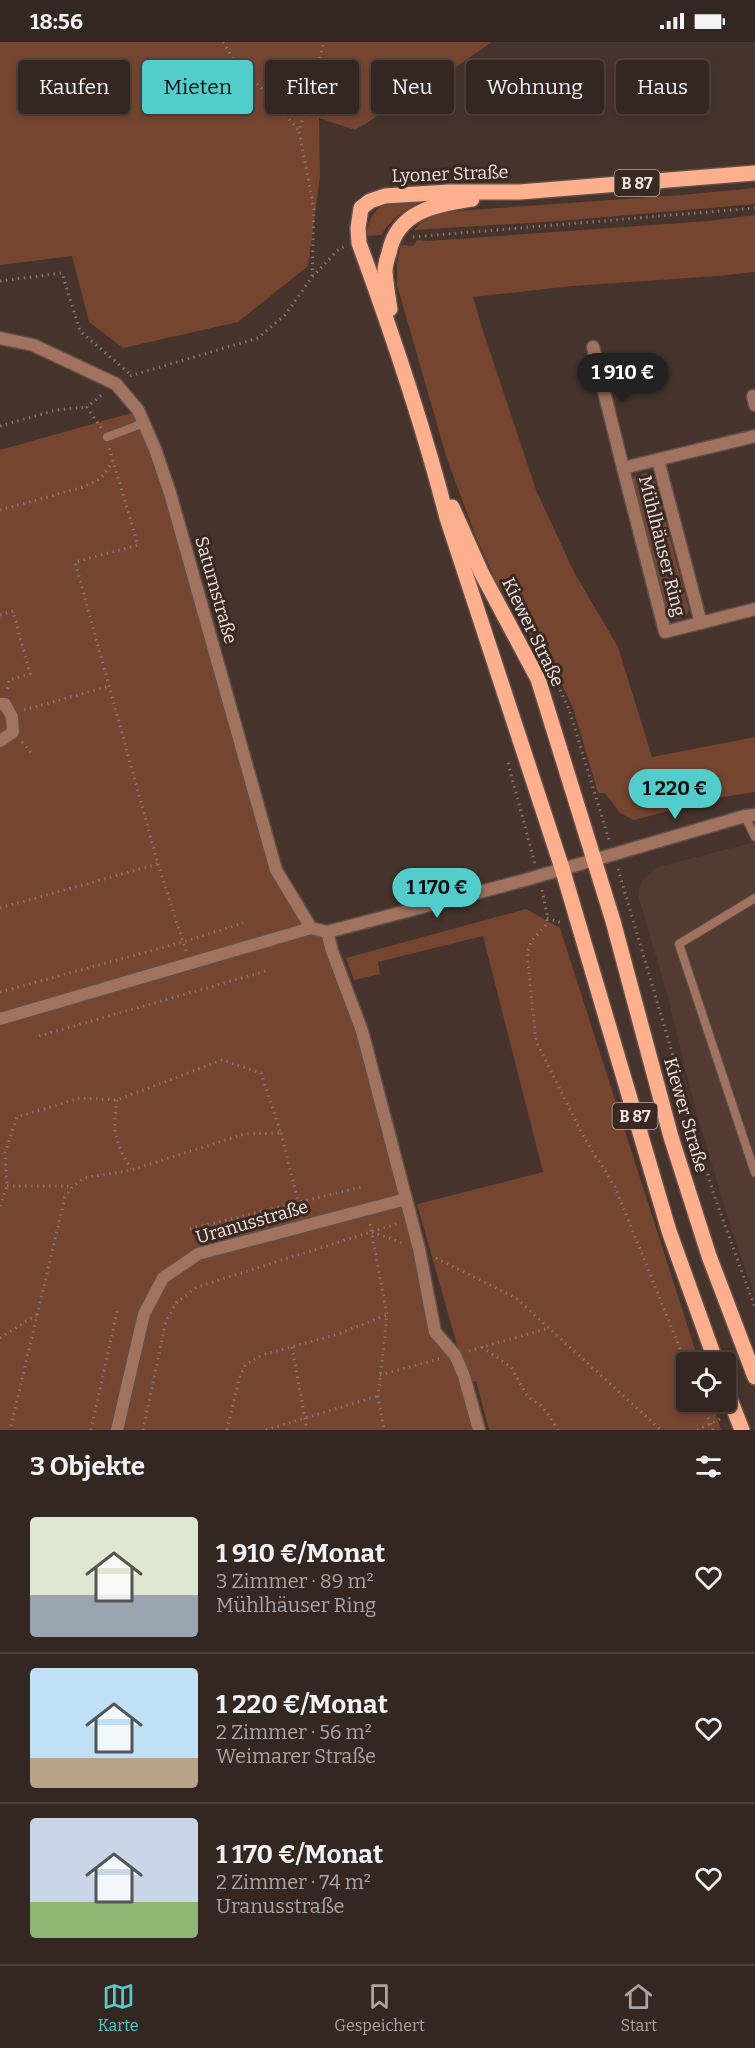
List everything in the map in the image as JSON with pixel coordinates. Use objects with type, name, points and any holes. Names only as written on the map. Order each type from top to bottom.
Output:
[{"type":"main road","name":"Lyoner Straße","points":[[393,334],[385,270],[391,240],[399,228],[411,217],[425,209],[469,199],[520,192],[755,173]]},
{"type":"main road","name":"Lyoner Straße","points":[[393,334],[359,243],[358,228],[361,208],[370,201],[385,196],[449,192],[520,192]]},
{"type":"main road","name":"Kiewer Straße","points":[[393,334],[433,463],[447,518],[562,868],[669,1231],[712,1352]]},
{"type":"main road","name":"Kiewer Straße","points":[[433,463],[481,572],[538,679],[594,859],[671,1137],[709,1256],[755,1377]]},
{"type":"main road","points":[[735,1412],[742,1430]]},
{"type":"street","name":"Saturnstraße","points":[[0,338],[33,345],[116,384],[138,410],[170,493],[276,870],[311,928]]},
{"type":"street","name":"Mühlhäuser Ring","points":[[593,347],[665,632],[755,609]]},
{"type":"street","points":[[755,396],[753,396],[755,405]]},
{"type":"street","name":"Mühlhäuser Ring","points":[[623,468],[755,436]]},
{"type":"street","name":"Mühlhäuser Ring","points":[[658,460],[701,623]]},
{"type":"street","points":[[0,741],[13,732],[5,708]]},
{"type":"street","points":[[0,1019],[311,928],[327,932],[525,880],[750,816]]},
{"type":"street","points":[[327,932],[362,1031],[419,1249],[435,1332],[455,1355],[464,1376],[479,1430]]},
{"type":"street","name":"Uranusstraße","points":[[117,1430],[144,1314],[163,1278],[198,1254],[406,1199]]},
{"type":"lane","points":[[107,437],[144,423]]},
{"type":"lane","points":[[750,816],[755,837]]},
{"type":"lane","points":[[755,898],[679,944],[755,1173]]},
{"type":"path","points":[[223,42],[235,62],[271,98],[299,131]]},
{"type":"path","points":[[312,277],[314,210],[299,131],[324,42]]},
{"type":"path","points":[[421,236],[755,208]]},
{"type":"path","points":[[0,426],[56,410],[87,407],[131,375],[258,338],[285,315],[312,277],[339,249],[359,243]]},
{"type":"path","points":[[0,281],[62,273],[80,332],[131,375]]},
{"type":"path","points":[[87,407],[107,437],[138,544],[75,562],[158,864],[189,963]]},
{"type":"path","points":[[0,510],[84,487],[101,478],[113,462]]},
{"type":"path","points":[[0,615],[13,611],[30,674],[9,680],[5,708],[110,687]]},
{"type":"path","points":[[0,908],[158,864]]},
{"type":"path","points":[[628,903],[714,1195],[755,1308]]},
{"type":"path","points":[[547,918],[547,924],[532,940],[527,953],[536,1041],[582,1134],[615,1187],[681,1352]]},
{"type":"path","points":[[0,992],[183,942],[243,922]]},
{"type":"path","points":[[39,1036],[266,971]]},
{"type":"path","points":[[0,1206],[8,1186],[5,1153],[17,1117],[80,1098],[117,1100],[222,1060],[261,1073],[281,1133],[304,1227]]},
{"type":"path","points":[[117,1100],[114,1122],[118,1147],[131,1170]]},
{"type":"path","points":[[10,1430],[65,1197],[73,1186],[84,1178],[131,1170],[245,1134],[281,1133]]},
{"type":"path","points":[[8,1186],[73,1186]]},
{"type":"path","points":[[190,1229],[361,1187]]},
{"type":"path","points":[[366,1209],[387,1315],[378,1396],[384,1430]]},
{"type":"path","points":[[143,1430],[166,1321],[177,1302],[197,1287],[411,1220]]},
{"type":"path","points":[[371,1231],[419,1249],[516,1298],[661,1430]]},
{"type":"path","points":[[90,1430],[118,1307]]},
{"type":"path","points":[[1,1335],[37,1314]]},
{"type":"path","points":[[227,1430],[239,1379],[245,1365],[262,1355],[335,1335],[387,1315]]},
{"type":"path","points":[[380,1375],[550,1328]]},
{"type":"path","points":[[292,1347],[307,1430]]},
{"type":"path","points":[[482,1347],[511,1366],[528,1396],[543,1407],[558,1430]]},
{"type":"path","points":[[266,1430],[378,1396]]},
{"type":"path","points":[[705,1412],[713,1430]]},
{"type":"path","points":[[697,1430],[710,1424]]},
{"type":"shaded area","points":[[0,42],[492,42],[454,68],[454,60],[371,60],[371,114],[381,114],[355,130],[319,118],[320,176],[308,266],[238,322],[123,348],[89,322],[72,256],[0,265]]},
{"type":"shaded area","points":[[755,188],[755,204],[559,221],[414,230],[425,220],[439,214],[470,210]]},
{"type":"shaded area","points":[[427,199],[401,213],[381,235],[366,236],[373,214],[379,208],[395,202]]},
{"type":"shaded area","points":[[755,215],[755,272],[573,286],[473,297],[536,490],[574,572],[618,647],[652,757],[755,737],[755,792],[718,798],[634,820],[620,813],[605,793],[598,793],[573,708],[562,685],[496,581],[476,537],[447,459],[397,285],[397,263],[401,245],[413,246],[417,240],[708,221]]},
{"type":"shaded area","points":[[135,412],[153,452],[276,870],[311,928],[327,932],[362,1031],[435,1332],[455,1355],[479,1430],[0,1430],[0,450]]},
{"type":"shaded area","points":[[647,473],[654,477],[689,610],[685,617],[674,620],[668,617],[632,481],[635,476]]},
{"type":"shaded area","points":[[755,842],[755,1296],[728,1218],[696,1111],[668,997],[639,898],[639,889],[643,880],[658,867]]},
{"type":"shaded area","points":[[526,909],[560,928],[696,1352],[676,1352],[676,1412],[715,1412],[721,1430],[489,1430],[476,1381],[468,1384],[417,1204],[543,1172],[483,936],[378,962],[380,974],[354,980],[346,958]]}]
